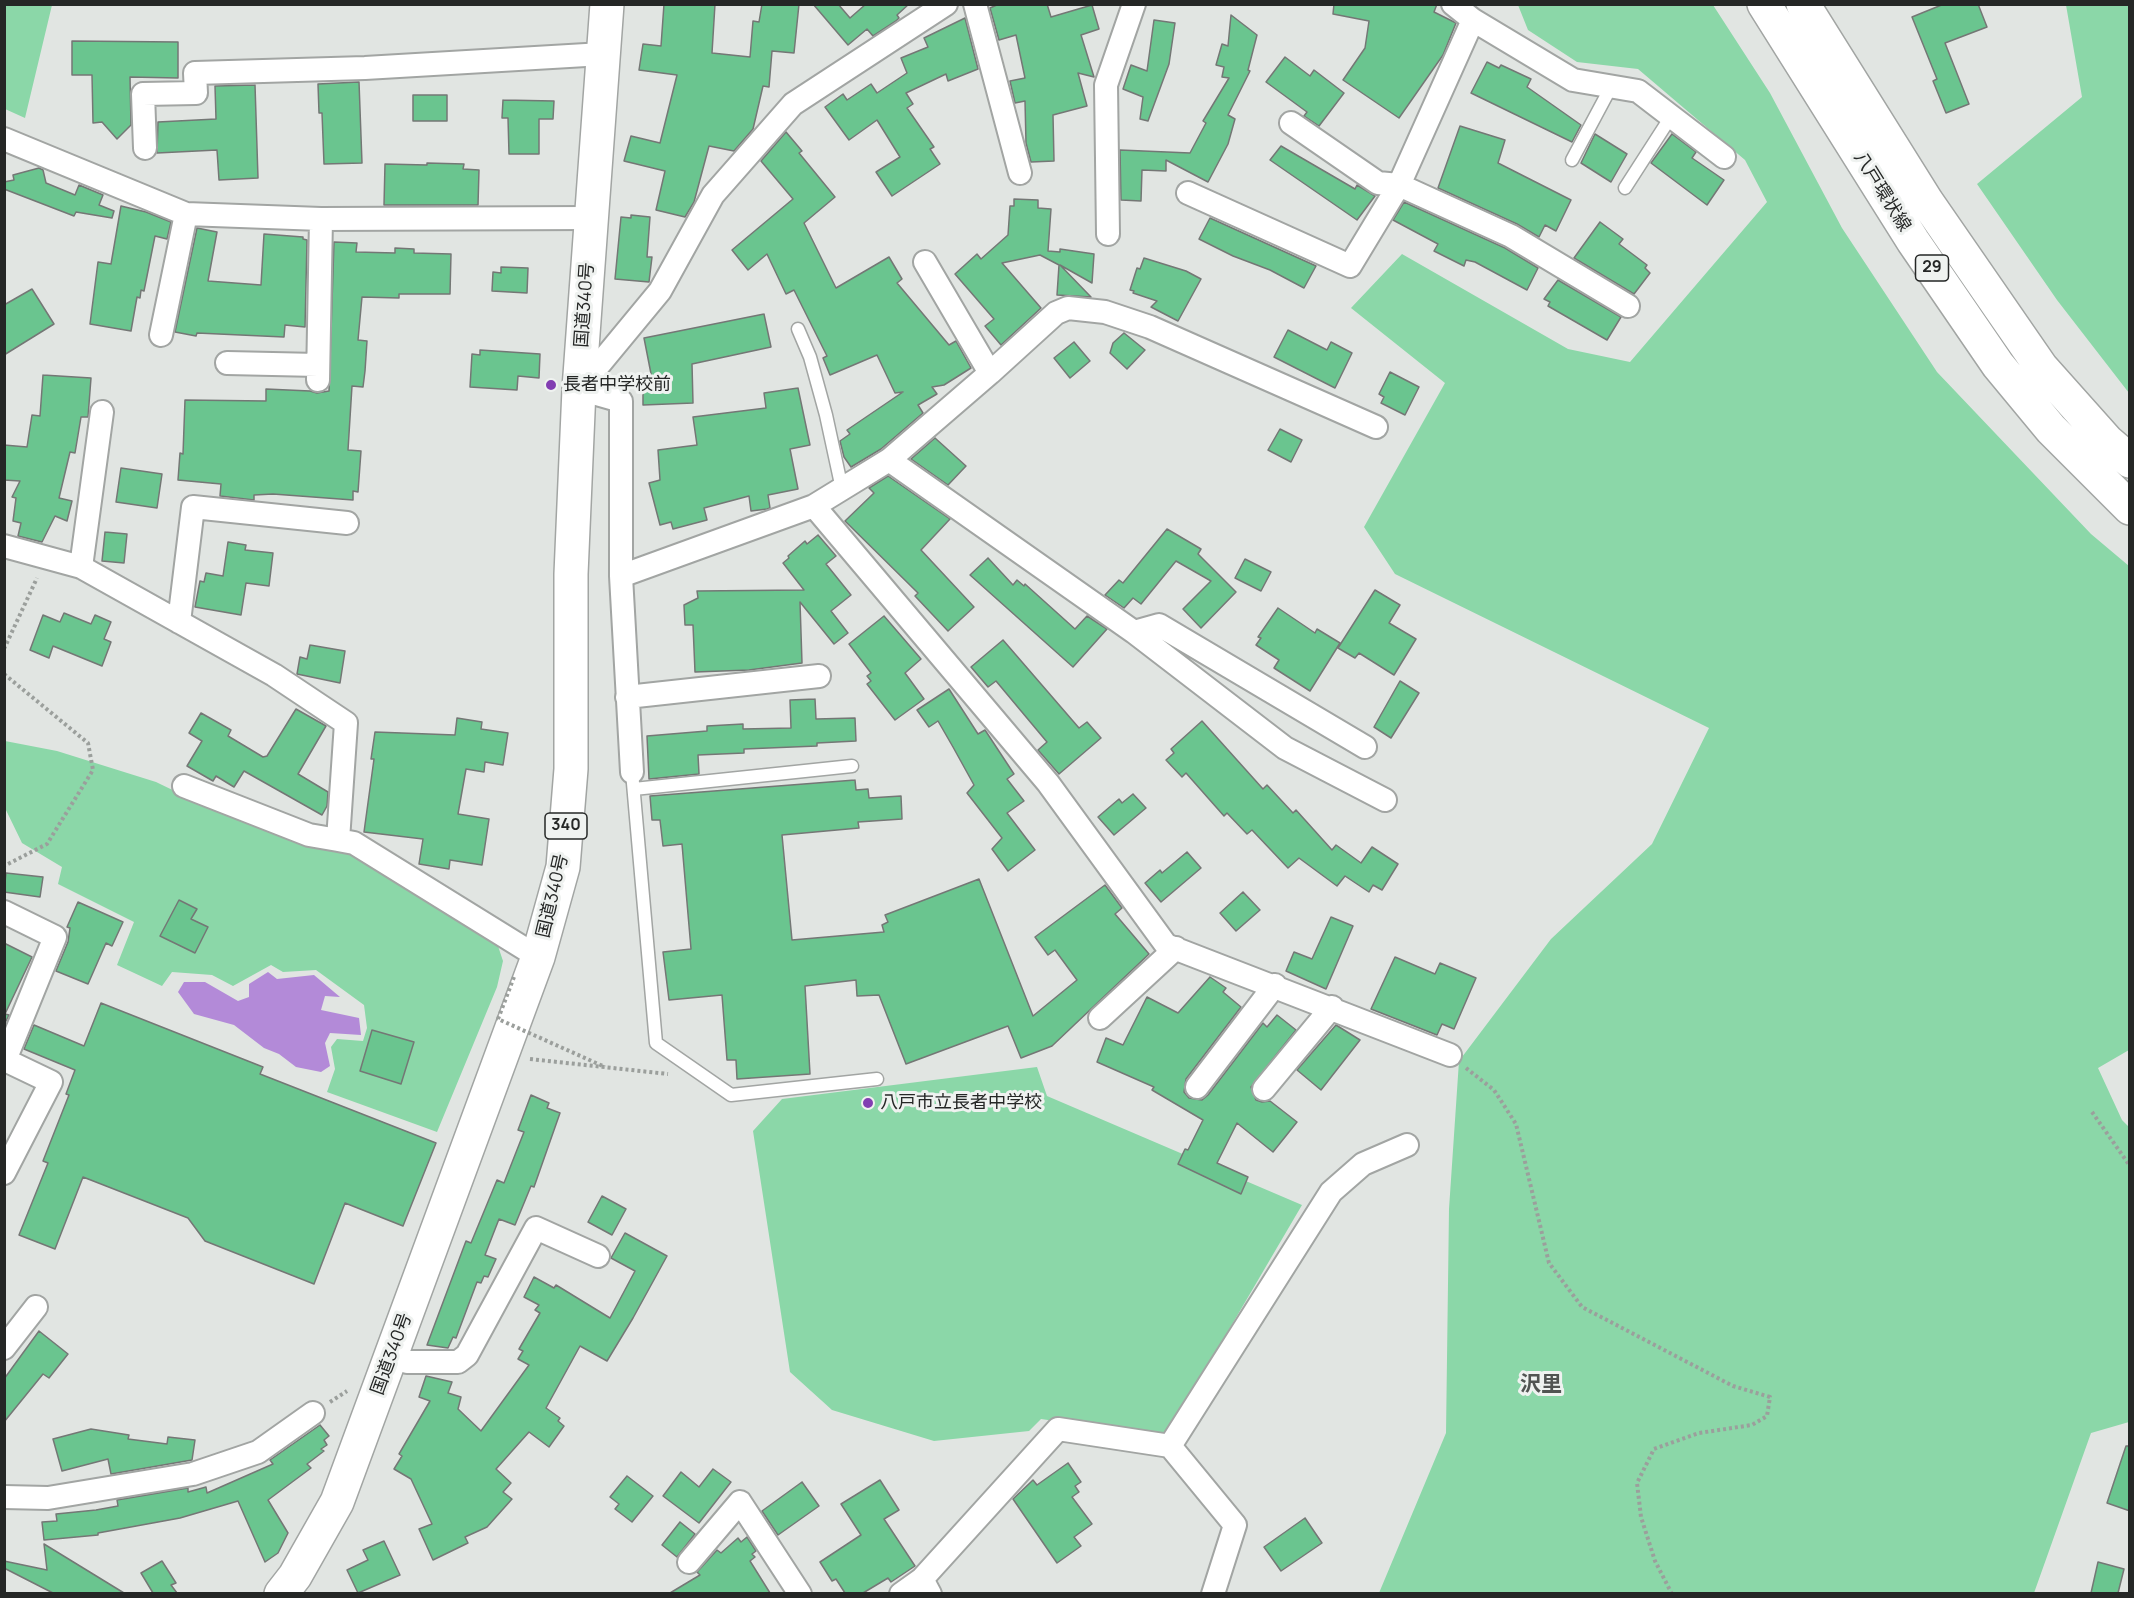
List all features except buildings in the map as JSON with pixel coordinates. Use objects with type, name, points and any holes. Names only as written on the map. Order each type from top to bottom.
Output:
[{"type":"main road","name":"国道340号","points":[[281,1593],[295,1576],[337,1502],[391,1356],[563,867],[570,780],[571,574],[579,390],[607,4]]},
{"type":"main road","name":"八戸環状線","points":[[1764,4],[1913,241],[1998,365],[2051,429],[2130,508]]},
{"type":"main road","name":"八戸環状線","points":[[1803,4],[1927,202],[2041,367],[2107,441],[2130,461]]},
{"type":"street","points":[[633,780],[621,576],[621,401],[579,390],[660,291],[713,195],[793,104],[946,4]]},
{"type":"street","points":[[975,4],[1020,173]]},
{"type":"street","points":[[1108,234],[1106,85],[1134,4]]},
{"type":"street","points":[[1453,4],[1473,20],[1573,80],[1638,91],[1725,157]]},
{"type":"street","points":[[1188,193],[1350,266],[1399,186],[1473,20]]},
{"type":"street","points":[[145,148],[143,94],[196,93],[195,73],[366,68],[603,54]]},
{"type":"street","points":[[1291,123],[1378,183],[1399,186],[1511,236],[1628,306]]},
{"type":"street","points":[[4,140],[186,214],[321,219],[591,218]]},
{"type":"street","points":[[161,334],[186,214]]},
{"type":"street","points":[[227,363],[318,372],[321,219]]},
{"type":"street","points":[[925,262],[990,373]]},
{"type":"street","points":[[621,576],[814,506],[889,460],[1056,313],[1068,308],[1105,312],[1150,327],[1376,428]]},
{"type":"street","points":[[81,567],[102,412]]},
{"type":"street","points":[[889,460],[1134,632],[1285,748],[1385,801]]},
{"type":"street","points":[[814,506],[1048,783],[1166,945],[1332,1007],[1450,1055]]},
{"type":"street","points":[[179,622],[193,507],[347,523]]},
{"type":"street","points":[[4,546],[81,567],[274,675],[346,723],[338,840]]},
{"type":"street","points":[[1134,632],[1159,625],[1365,747]]},
{"type":"street","points":[[627,697],[819,676]]},
{"type":"street","points":[[184,786],[309,835],[354,843],[526,967]]},
{"type":"street","points":[[4,912],[55,937],[4,1060],[51,1082],[4,1173]]},
{"type":"street","points":[[1100,1018],[1176,948]]},
{"type":"street","points":[[1197,1087],[1275,985]]},
{"type":"street","points":[[1264,1089],[1332,1007]]},
{"type":"street","points":[[1170,1446],[1331,1192],[1363,1164],[1407,1145]]},
{"type":"street","points":[[391,1356],[407,1362],[458,1362],[467,1355],[536,1228],[598,1256]]},
{"type":"street","points":[[4,1348],[36,1307]]},
{"type":"street","points":[[4,1497],[48,1498],[193,1474],[258,1452],[313,1413]]},
{"type":"street","points":[[900,1593],[926,1586],[1058,1429],[1170,1446],[1235,1525],[1213,1593]]},
{"type":"street","points":[[689,1562],[740,1502],[800,1593]]},
{"type":"lane","points":[[1572,160],[1611,87]]},
{"type":"lane","points":[[1624,188],[1672,115]]},
{"type":"lane","points":[[798,329],[810,357],[826,415],[842,489]]},
{"type":"lane","points":[[852,766],[633,780],[656,1043],[731,1095],[877,1079]]},
{"type":"path","points":[[4,649],[47,557]]},
{"type":"path","points":[[4,674],[88,743],[93,770],[47,844],[4,866]]},
{"type":"path","points":[[526,967],[498,1019],[605,1067]]},
{"type":"path","points":[[1450,1055],[1494,1090],[1516,1124],[1549,1263],[1582,1307],[1733,1386],[1770,1397],[1767,1416],[1752,1425],[1699,1432],[1653,1449],[1637,1483],[1641,1517],[1655,1561],[1672,1593]]},
{"type":"path","points":[[520,1058],[669,1074],[678,1058]]},
{"type":"path","points":[[2091,1112],[2130,1166]]},
{"type":"path","points":[[313,1413],[352,1389]]},
{"type":"green space","points":[[5,4],[52,5],[25,118],[5,109]]},
{"type":"green space","points":[[1518,5],[1713,5],[1770,93],[1842,228],[1937,372],[2091,534],[2129,566],[2129,1050],[2098,1068],[2122,1120],[2129,1127],[2129,1422],[2091,1433],[2034,1593],[1379,1593],[1446,1433],[1449,1209],[1459,1061],[1551,939],[1652,844],[1709,728],[1395,574],[1364,527],[1445,383],[1351,308],[1402,254],[1568,349],[1630,362],[1767,202],[1745,160],[1638,69],[1577,62],[1528,30]]},
{"type":"green space","points":[[2066,5],[2129,5],[2129,393],[2057,300],[1977,184],[2082,97]]},
{"type":"green space","points":[[5,741],[57,751],[156,782],[187,797],[315,848],[354,855],[497,943],[503,961],[497,987],[437,1132],[327,1092],[335,1069],[331,1047],[337,1039],[363,1041],[367,1028],[364,1005],[316,970],[283,972],[271,965],[233,986],[212,975],[172,972],[162,986],[117,965],[134,922],[58,884],[62,867],[22,843],[5,808]]},
{"type":"green space","points":[[1037,1067],[1047,1096],[1302,1205],[1166,1437],[1041,1419],[1029,1431],[934,1441],[832,1410],[790,1372],[753,1131],[782,1099]]},
{"type":"shaded area","points":[[268,972],[277,979],[314,975],[340,997],[325,996],[321,1010],[359,1018],[361,1035],[330,1033],[325,1043],[330,1066],[321,1072],[296,1067],[279,1054],[264,1048],[234,1025],[194,1014],[178,992],[184,982],[205,982],[238,1001],[249,997],[249,984]]},
{"type":"place","name":"長者中学校前","points":[[551,385]]},
{"type":"place","name":"八戸市立長者中学校","points":[[868,1103]]},
{"type":"district","name":"沢里","points":[[1541,1385]]}]
